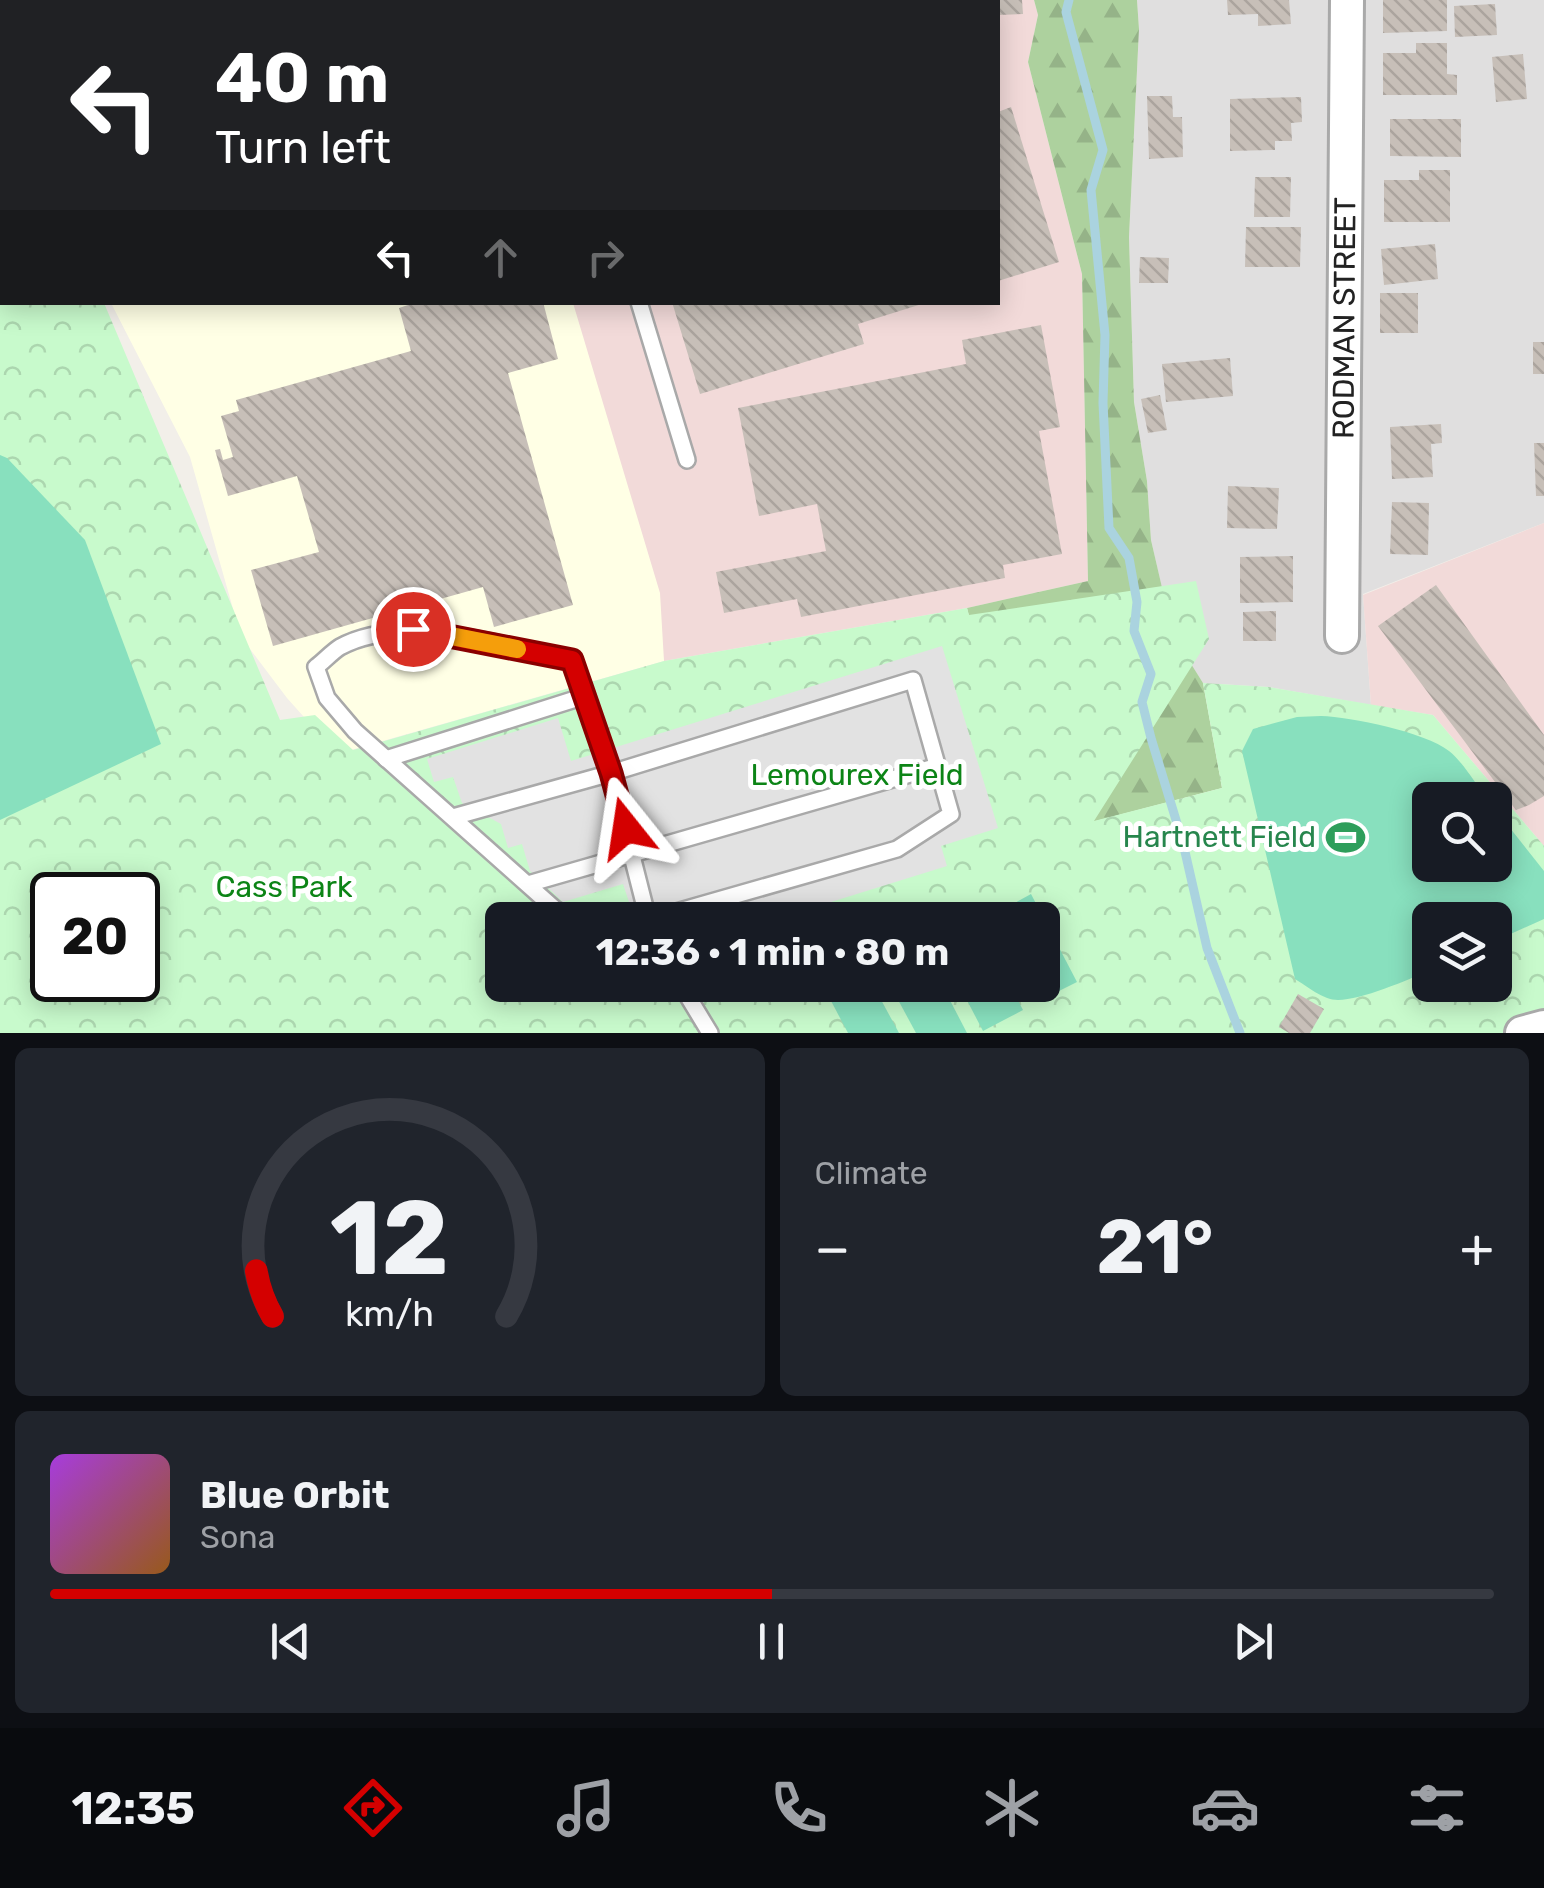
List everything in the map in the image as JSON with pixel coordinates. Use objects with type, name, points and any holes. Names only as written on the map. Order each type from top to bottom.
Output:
[{"type":"street","name":"RODMAN STREET","points":[[1342,636],[1347,0]]},
{"type":"street","points":[[1522,1033],[1544,1027]]},
{"type":"lane","points":[[641,305],[688,460]]},
{"type":"lane","points":[[550,902],[354,731],[326,698],[316,667],[339,647],[370,636],[413,629],[572,660],[611,773],[644,902]]},
{"type":"lane","points":[[453,818],[914,680],[951,814],[897,849],[711,902]]},
{"type":"lane","points":[[386,759],[585,696]]},
{"type":"lane","points":[[528,884],[938,766]]},
{"type":"lane","points":[[689,1002],[710,1033]]},
{"type":"shaded area","points":[[1000,0],[1034,0],[1038,15],[1028,62],[1082,274],[1088,581],[967,608],[664,661],[571,305],[1000,305]]},
{"type":"shaded area","points":[[1137,0],[1544,0],[1544,523],[1363,594],[1371,705],[1269,687],[1203,683],[1173,636],[1151,540],[1147,481],[1134,402],[1129,237]]},
{"type":"shaded area","points":[[112,305],[574,305],[660,593],[664,661],[337,754],[287,698],[241,637],[190,457]]},
{"type":"shaded area","points":[[1544,523],[1544,846],[1512,808],[1512,782],[1490,782],[1433,715],[1371,705],[1363,595]]},
{"type":"shaded area","points":[[942,646],[998,828],[941,846],[947,866],[831,902],[629,902],[623,884],[563,902],[530,871],[522,844],[508,848],[501,824],[462,803],[453,777],[434,782],[427,759],[558,718],[571,761]]},
{"type":"green space","points":[[1034,0],[1137,0],[1129,237],[1134,402],[1147,481],[1151,540],[1173,635],[1203,683],[1222,788],[1065,829],[1004,761],[967,608],[1088,581],[1082,274],[1028,62],[1038,15]]},
{"type":"green space","points":[[0,305],[105,305],[280,720],[315,715],[353,750],[664,661],[967,608],[969,615],[1196,581],[1209,639],[1094,821],[1222,788],[1203,683],[1269,687],[1433,715],[1490,782],[1412,782],[1412,882],[1512,882],[1512,808],[1544,846],[1544,1024],[1515,1033],[0,1033]]},
{"type":"green space","points":[[0,455],[85,540],[161,744],[0,820]]},
{"type":"green space","name":"Hartnett Field","points":[[1321,716],[1368,723],[1406,732],[1449,751],[1475,782],[1412,782],[1412,882],[1512,882],[1512,831],[1544,871],[1544,919],[1512,933],[1512,902],[1412,902],[1412,977],[1348,999],[1321,995],[1295,979],[1242,751],[1253,729],[1297,717]]},
{"type":"green space","points":[[1031,894],[1035,902],[1016,902]]},
{"type":"green space","points":[[1060,949],[1077,982],[1060,990]]},
{"type":"green space","points":[[832,1002],[882,1002],[899,1033],[848,1033]]},
{"type":"green space","points":[[899,1002],[951,1002],[967,1033],[916,1033]]},
{"type":"green space","points":[[968,1002],[1019,1002],[1023,1010],[983,1031]]},
{"type":"building","points":[[1000,0],[1022,0],[1023,14],[1000,15]]},
{"type":"building","points":[[1227,0],[1289,0],[1291,24],[1258,26],[1258,14],[1228,15]]},
{"type":"building","points":[[1383,0],[1447,0],[1447,31],[1383,33]]},
{"type":"building","points":[[1495,4],[1497,35],[1455,37],[1454,6]]},
{"type":"building","points":[[1416,43],[1447,43],[1447,74],[1457,75],[1457,95],[1383,95],[1383,53],[1416,53]]},
{"type":"building","points":[[1523,54],[1527,99],[1496,102],[1492,57]]},
{"type":"building","points":[[1147,96],[1172,96],[1173,117],[1182,117],[1183,157],[1149,159]]},
{"type":"building","points":[[1301,97],[1302,122],[1291,123],[1292,141],[1275,141],[1275,150],[1230,151],[1230,99]]},
{"type":"building","points":[[1011,107],[1059,262],[1000,280],[1000,111]]},
{"type":"building","points":[[1390,119],[1461,119],[1461,157],[1390,156]]},
{"type":"building","points":[[1419,170],[1450,170],[1450,222],[1384,222],[1384,180],[1419,180]]},
{"type":"building","points":[[1255,177],[1291,177],[1290,217],[1254,217]]},
{"type":"building","points":[[1246,227],[1301,227],[1300,267],[1245,267]]},
{"type":"building","points":[[1435,244],[1438,279],[1384,285],[1381,249]]},
{"type":"building","points":[[1140,257],[1169,258],[1168,283],[1139,283]]},
{"type":"building","points":[[1380,293],[1418,293],[1418,333],[1380,333]]},
{"type":"building","points":[[544,305],[558,359],[508,373],[573,605],[494,627],[483,587],[273,646],[251,570],[319,552],[297,476],[228,496],[215,450],[220,449],[223,460],[233,457],[221,416],[239,411],[236,400],[411,351],[399,308]]},
{"type":"building","points":[[673,305],[919,305],[858,324],[864,344],[700,394]]},
{"type":"building","points":[[1041,325],[1060,427],[1039,431],[1062,554],[1003,565],[1005,578],[801,617],[797,599],[724,613],[716,572],[826,551],[817,504],[759,516],[738,408],[966,364],[962,340]]},
{"type":"building","points":[[1533,342],[1544,342],[1544,374],[1533,374]]},
{"type":"building","points":[[1230,358],[1233,396],[1166,402],[1162,364]]},
{"type":"building","points":[[1160,395],[1167,430],[1148,433],[1141,399]]},
{"type":"building","points":[[1441,424],[1442,443],[1431,444],[1433,477],[1392,479],[1390,427]]},
{"type":"building","points":[[1534,443],[1544,443],[1544,496],[1536,496]]},
{"type":"building","points":[[1228,486],[1279,488],[1277,529],[1227,528]]},
{"type":"building","points":[[1392,502],[1429,503],[1428,555],[1390,554]]},
{"type":"building","points":[[1293,556],[1293,602],[1240,603],[1240,557]]},
{"type":"building","points":[[1436,585],[1544,735],[1544,796],[1516,810],[1512,805],[1512,782],[1495,782],[1378,626]]},
{"type":"building","points":[[1276,611],[1276,641],[1243,641],[1243,612]]},
{"type":"building","points":[[1298,994],[1324,1009],[1310,1033],[1289,1033],[1279,1027]]},
{"type":"waterway","points":[[1069,0],[1066,12],[1103,150],[1091,190],[1105,335],[1103,403],[1109,528],[1129,558],[1137,602],[1134,631],[1151,674],[1142,702],[1151,738],[1183,843],[1207,948],[1240,1033]]},
{"type":"slow traffic","points":[[451,636],[517,649]]},
{"type":"place","name":"Hartnett Field","points":[[1346,837]]},
{"type":"route","points":[[413,629],[572,660],[626,828]]},
{"type":"park label","name":"Lemourex Field","points":[[857,775]]},
{"type":"park label","name":"Cass Park","points":[[284,887]]}]
